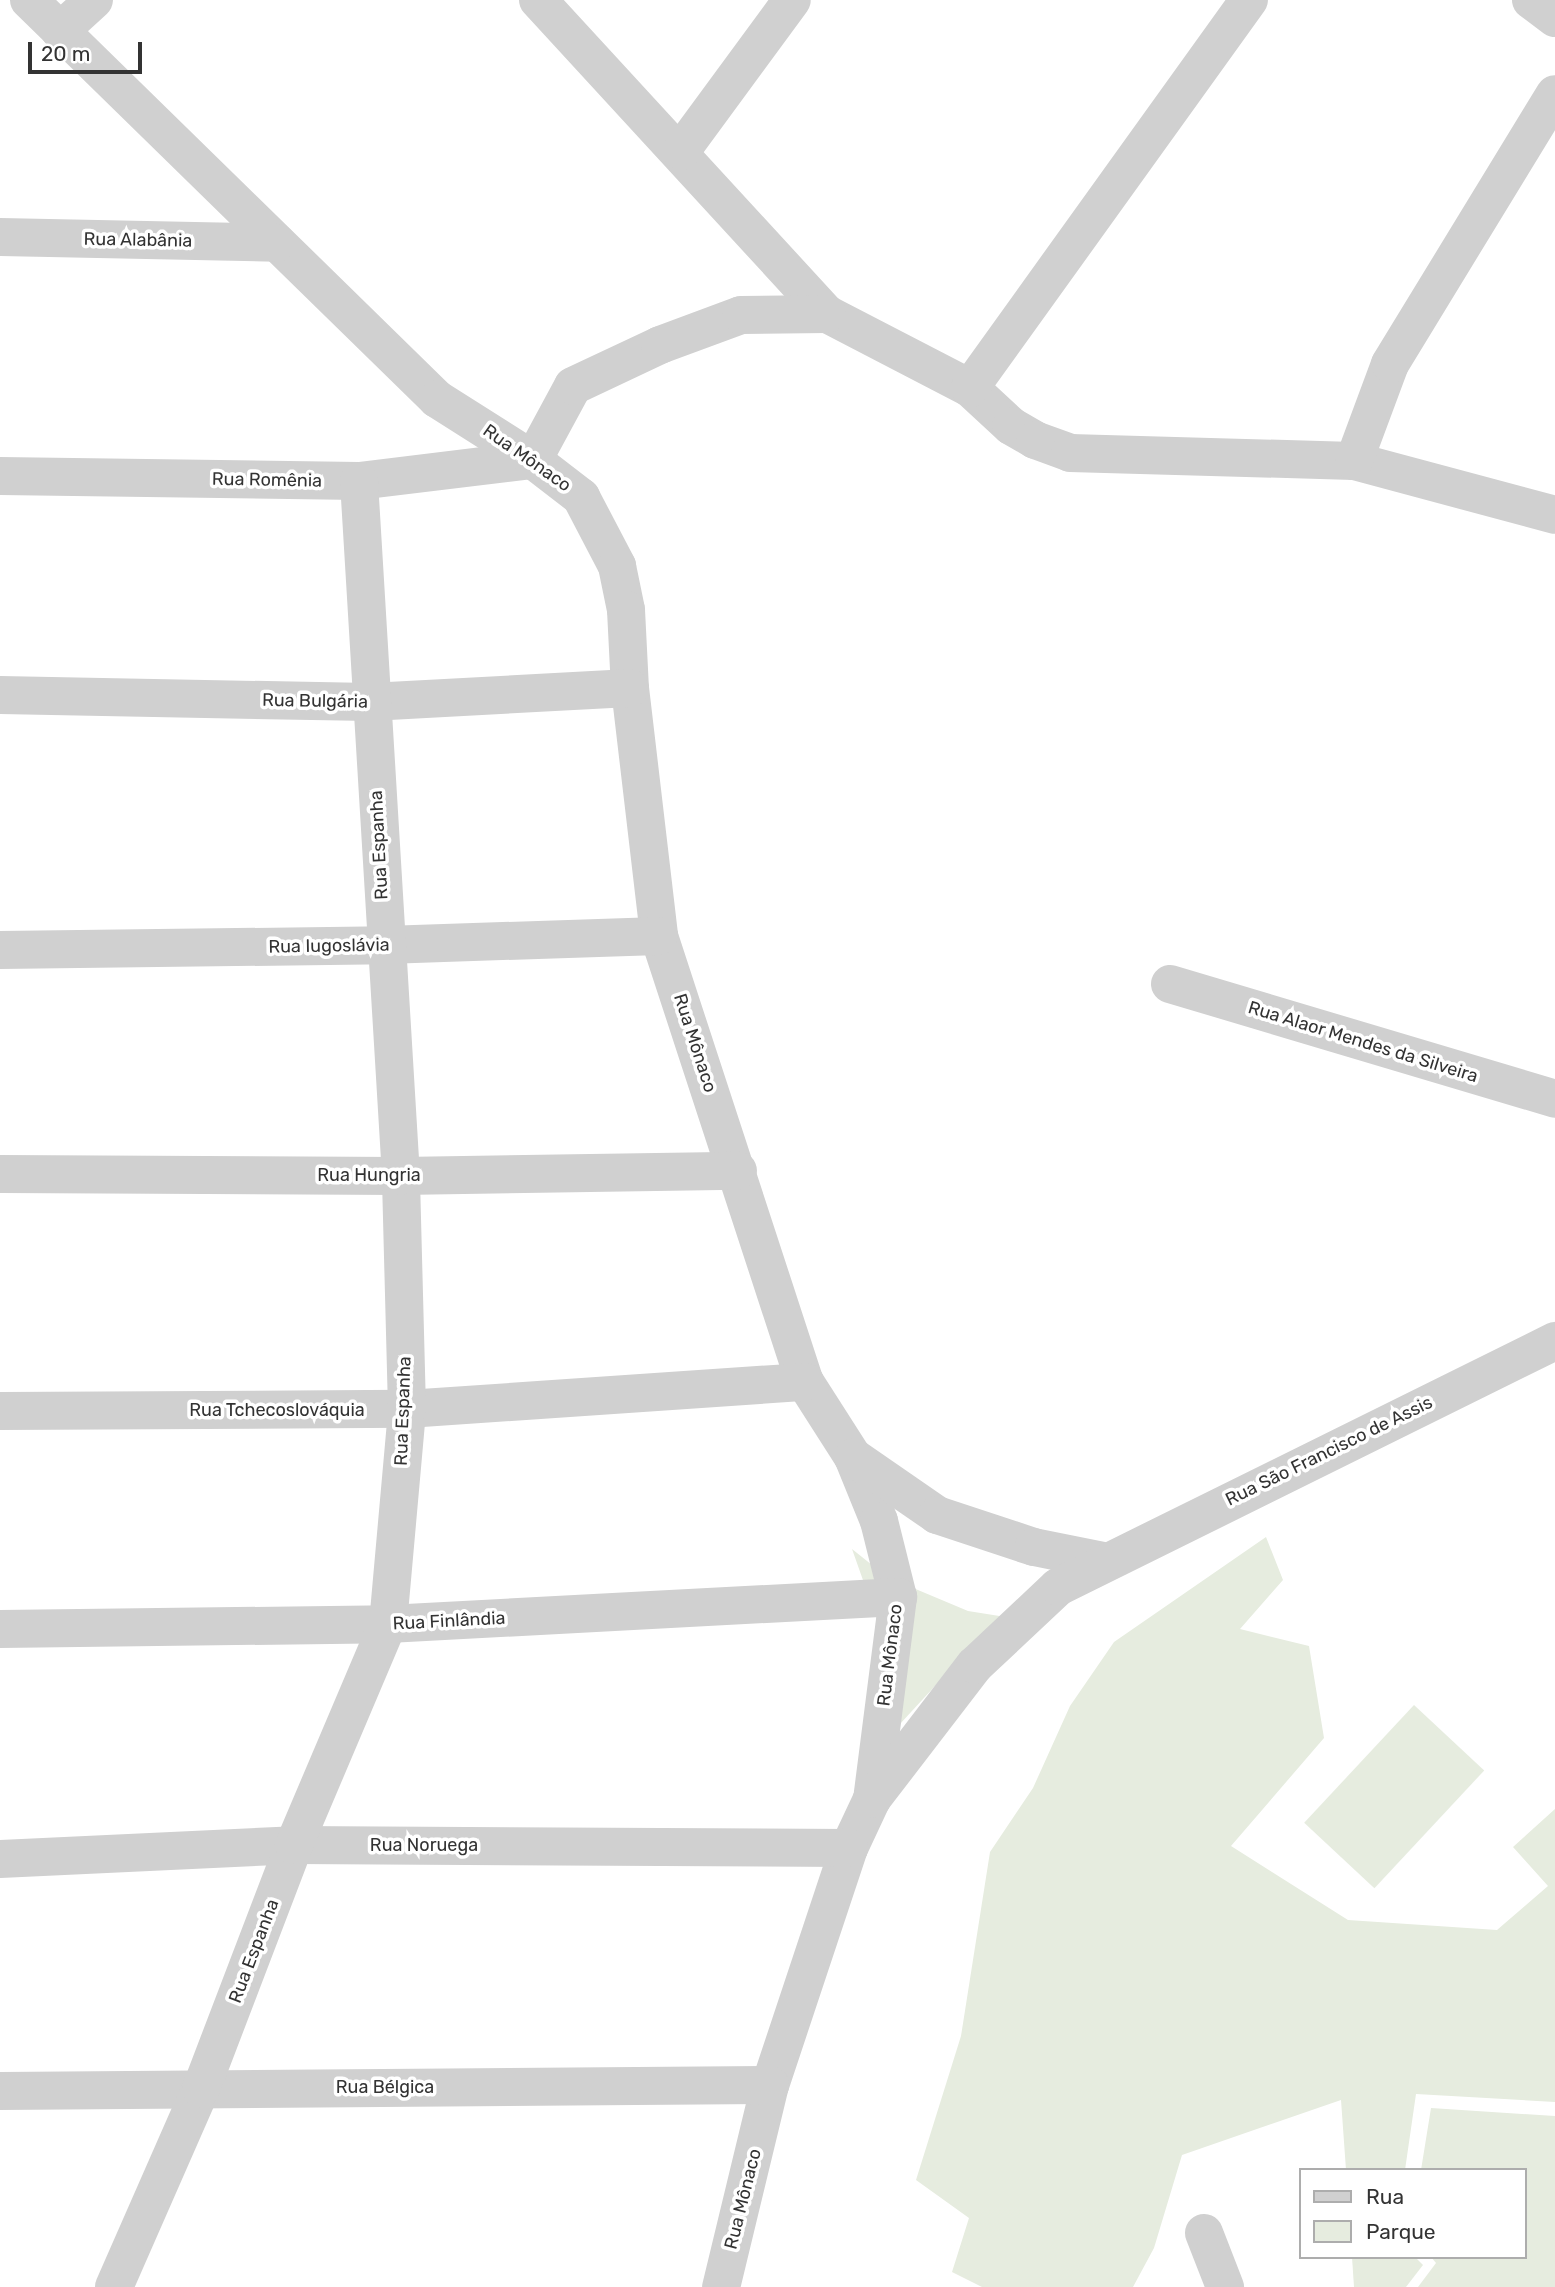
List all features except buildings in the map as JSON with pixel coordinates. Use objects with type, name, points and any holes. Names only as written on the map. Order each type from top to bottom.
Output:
[{"type":"street","name":"Rua Mônaco","points":[[29,0],[437,398],[533,460],[581,497],[617,566],[626,610],[630,688],[659,936],[805,1382],[853,1457],[879,1521],[898,1597],[872,1799],[849,1848],[770,2085],[721,2287]]},
{"type":"street","points":[[60,31],[94,0]]},
{"type":"street","points":[[538,0],[681,151],[827,314],[970,388],[1011,426],[1070,453],[1354,461],[1555,515]]},
{"type":"street","points":[[681,151],[792,0]]},
{"type":"street","points":[[970,388],[1249,0]]},
{"type":"street","points":[[1531,0],[1555,18]]},
{"type":"street","points":[[1354,461],[1390,364],[1555,94]]},
{"type":"street","name":"Rua Alabânia","points":[[0,237],[277,243]]},
{"type":"street","points":[[533,460],[573,386],[660,345],[741,316],[827,314]]},
{"type":"street","name":"Rua Romênia","points":[[0,476],[359,481],[533,460]]},
{"type":"street","name":"Rua Espanha","points":[[114,2287],[201,2089],[294,1845],[388,1624],[407,1409],[401,1176],[370,702],[359,481]]},
{"type":"street","name":"Rua Bulgária","points":[[0,695],[370,702],[630,688]]},
{"type":"street","name":"Rua Iugoslávia","points":[[0,950],[385,945],[659,936]]},
{"type":"street","name":"Rua Alaor Mendes da Silveira","points":[[1170,984],[1555,1099]]},
{"type":"street","name":"Rua Hungria","points":[[0,1174],[401,1176],[737,1171]]},
{"type":"street","name":"Rua São Francisco de Assis","points":[[872,1799],[975,1665],[1058,1587],[1102,1561],[1555,1341]]},
{"type":"street","name":"Rua Tchecoslováquia","points":[[0,1411],[407,1409],[805,1382]]},
{"type":"street","points":[[853,1457],[937,1515],[1034,1547],[1102,1561]]},
{"type":"street","name":"Rua Finlândia","points":[[0,1629],[388,1624],[898,1597]]},
{"type":"street","name":"Rua Noruega","points":[[0,1859],[294,1845],[849,1848]]},
{"type":"street","name":"Rua Bélgica","points":[[0,2091],[770,2085]]},
{"type":"street","points":[[1204,2233],[1225,2287]]},
{"type":"green space","points":[[1266,1537],[1283,1580],[1240,1629],[1309,1646],[1324,1738],[1231,1846],[1348,1920],[1497,1930],[1548,1886],[1513,1847],[1555,1809],[1555,2102],[1416,2094],[1405,2168],[1346,2168],[1341,2100],[1182,2155],[1154,2248],[1133,2287],[982,2287],[952,2272],[969,2218],[916,2180],[961,2036],[990,1852],[1033,1788],[1070,1706],[1114,1642]]},
{"type":"green space","points":[[852,1549],[887,1577],[968,1611],[1012,1618],[969,1649],[900,1724],[876,1617]]},
{"type":"green space","points":[[1414,1705],[1484,1770],[1374,1888],[1304,1823]]},
{"type":"green space","points":[[1431,2108],[1555,2116],[1555,2287],[1418,2287],[1436,2263],[1433,2259],[1527,2259],[1527,2168],[1421,2168]]},
{"type":"green space","points":[[1352,2259],[1417,2259],[1423,2265],[1406,2287],[1354,2287]]}]
